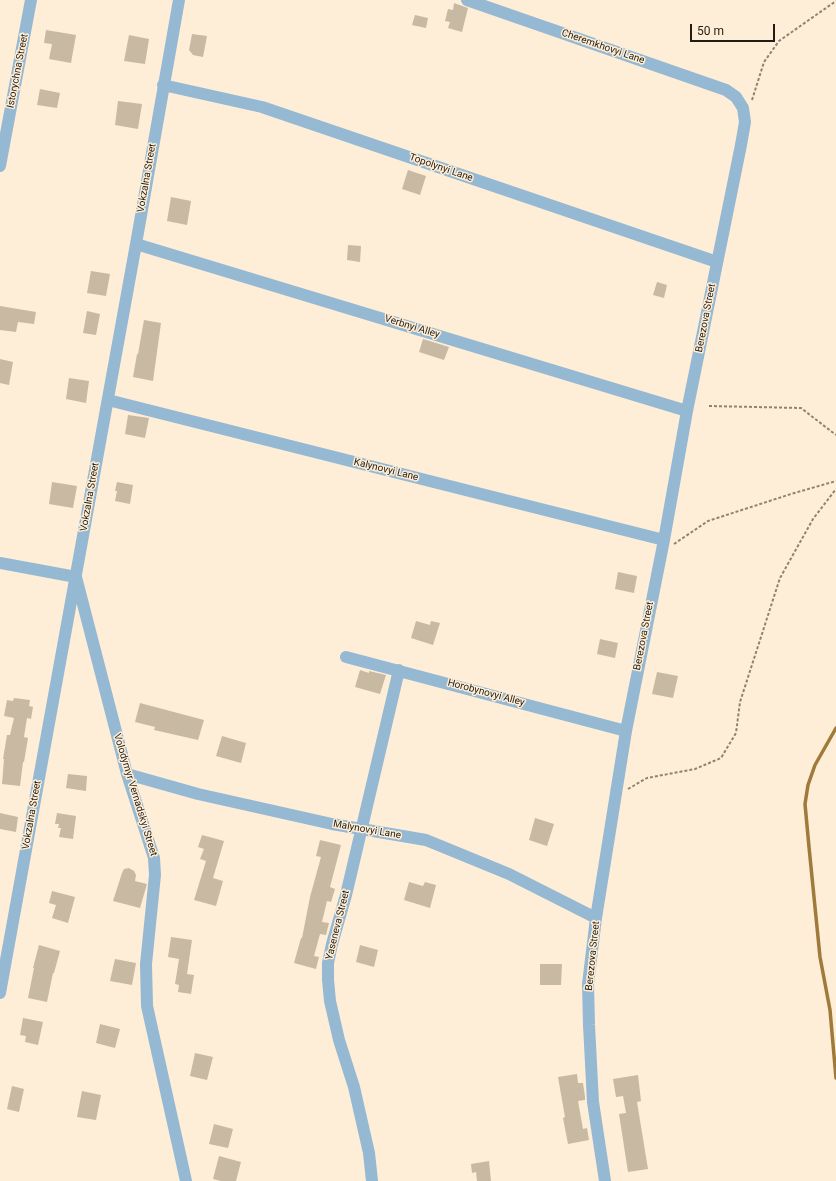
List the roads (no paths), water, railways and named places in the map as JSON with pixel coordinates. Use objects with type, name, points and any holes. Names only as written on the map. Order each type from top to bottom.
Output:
[{"type":"street","name":"Istorychna Street","points":[[0,166],[31,0]]},
{"type":"street","name":"Vokzalna Street","points":[[0,993],[179,0]]},
{"type":"street","name":"Cheremkhovyi Lane","points":[[467,0],[715,85],[736,97]]},
{"type":"street","name":"Topolynyi Lane","points":[[163,85],[262,107],[717,262]]},
{"type":"street","name":"Berezova Street","points":[[605,1181],[593,1102],[588,984],[596,918],[626,731],[664,540],[687,411],[745,122],[743,108],[736,97]]},
{"type":"street","name":"Verbnyi Alley","points":[[136,244],[687,411]]},
{"type":"street","name":"Kalynovyi Lane","points":[[108,400],[664,540]]},
{"type":"street","points":[[0,563],[76,577]]},
{"type":"street","name":"Volodymyr Vernadskyi Street","points":[[76,577],[127,774],[149,838],[154,858],[155,875],[146,964],[147,1006],[186,1181]]},
{"type":"street","name":"Horobynovyi Alley","points":[[346,656],[626,731]]},
{"type":"street","name":"Yaseneva Street","points":[[372,1181],[356,1095],[339,1040],[330,1001],[328,962],[346,895],[399,670]]},
{"type":"street","name":"Malynovyi Lane","points":[[127,774],[198,794],[361,829],[426,840],[509,874],[596,918]]},
{"type":"waterway","points":[[836,728],[815,765],[808,785],[805,804],[820,957],[830,1010],[836,1078]]}]
